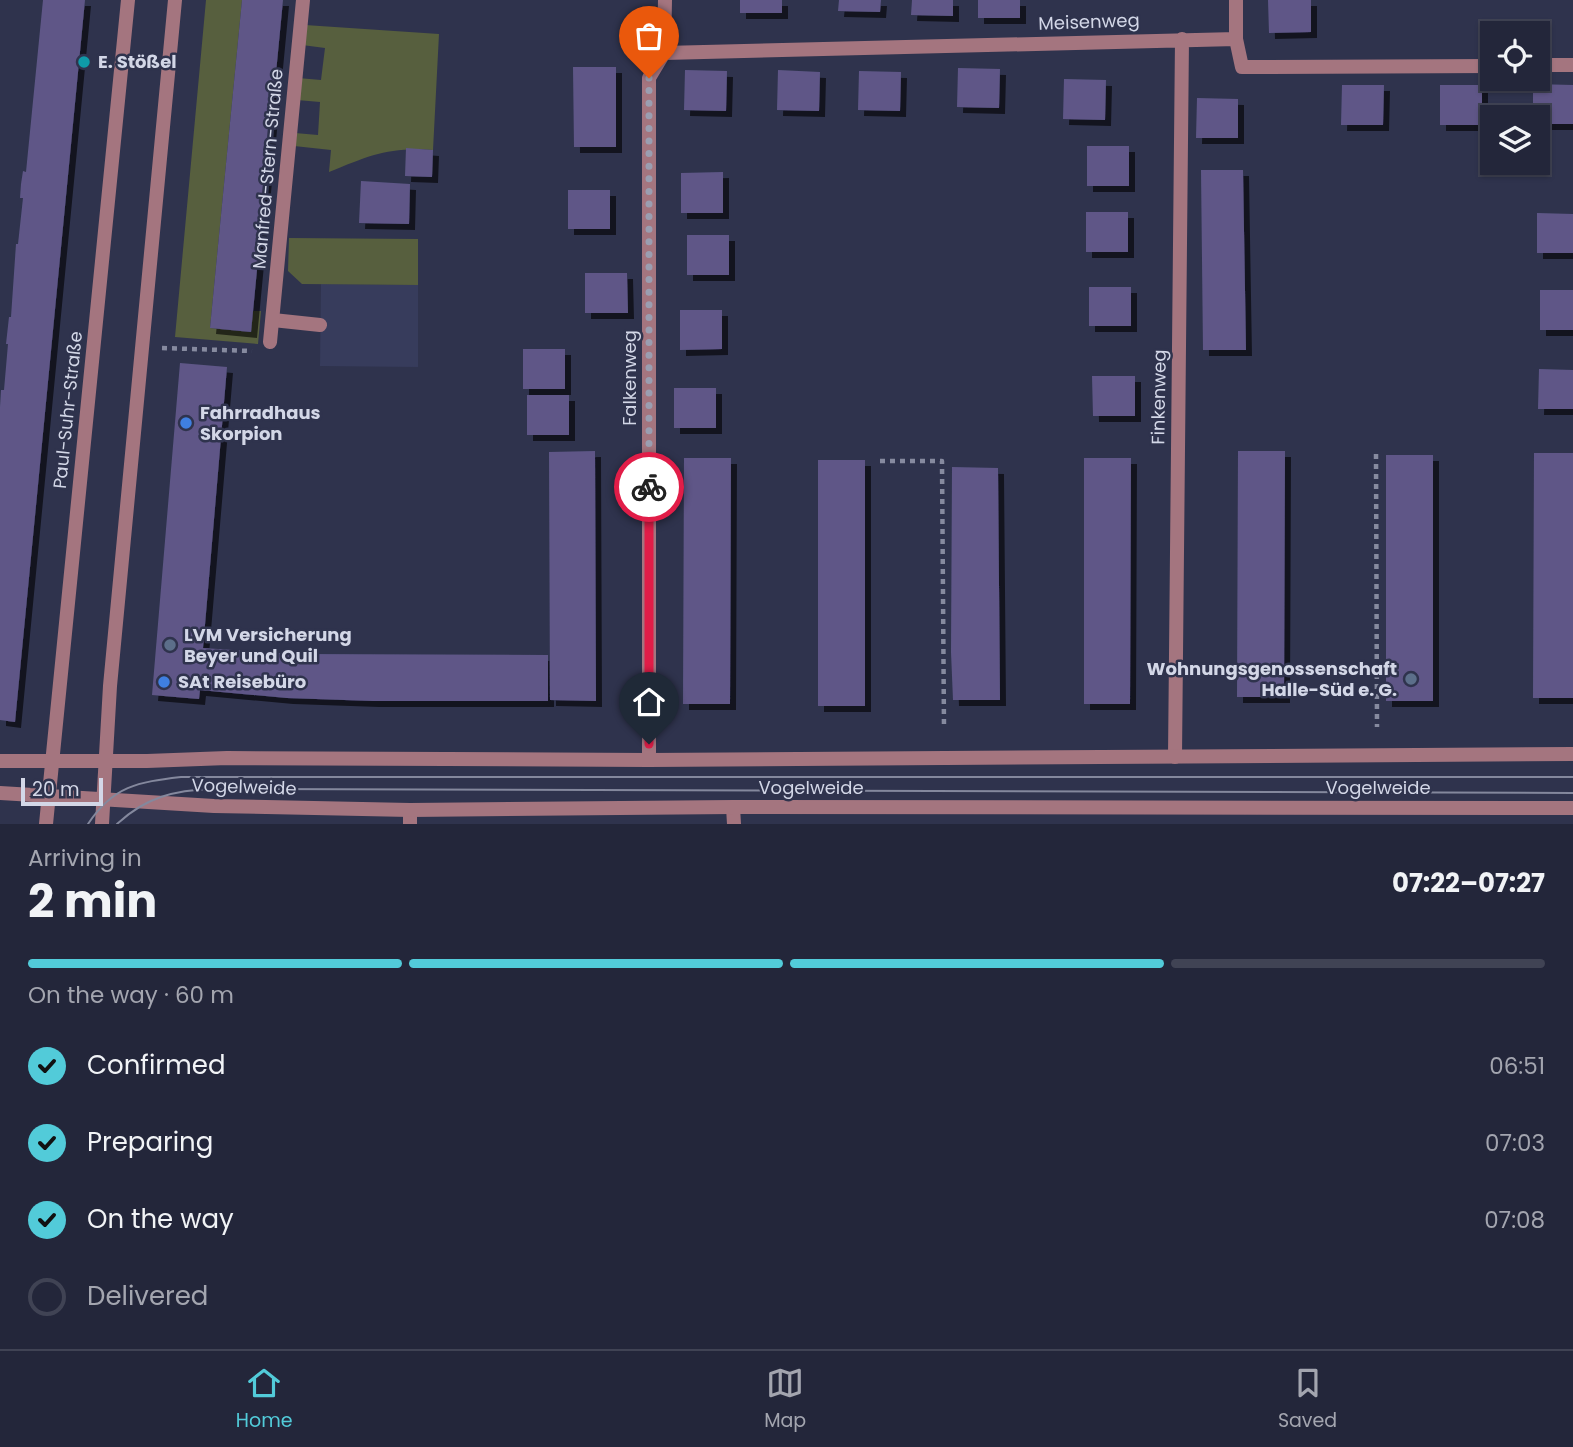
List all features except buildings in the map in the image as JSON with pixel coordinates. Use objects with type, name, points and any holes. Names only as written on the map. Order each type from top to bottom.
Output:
[{"type":"street","name":"Paul-Suhr-Straße","points":[[46,824],[128,0]]},
{"type":"street","points":[[102,824],[110,686],[175,0]]},
{"type":"street","name":"Manfred-Stern-Straße","points":[[270,342],[303,0]]},
{"type":"street","name":"Falkenweg","points":[[649,760],[649,78],[664,53],[665,0]]},
{"type":"street","points":[[1236,0],[1236,39],[1242,67],[1480,65]]},
{"type":"street","name":"Meisenweg","points":[[664,53],[1182,38],[1236,39]]},
{"type":"street","name":"Finkenweg","points":[[1175,757],[1182,38]]},
{"type":"street","points":[[1550,65],[1573,65]]},
{"type":"street","points":[[273,320],[320,325]]},
{"type":"street","name":"Vogelweide","points":[[0,761],[1573,754]]},
{"type":"street","name":"Vogelweide","points":[[0,793],[410,817],[733,807],[1573,808]]},
{"type":"street","points":[[733,807],[734,824]]},
{"type":"path","points":[[162,348],[270,352],[270,342]]},
{"type":"path","points":[[1376,454],[1377,727]]},
{"type":"path","points":[[880,461],[942,461],[944,728]]},
{"type":"shaded area","points":[[321,284],[418,285],[418,367],[320,366]]},
{"type":"green space","points":[[206,0],[242,0],[210,328],[251,332],[253,311],[261,311],[258,344],[175,337]]},
{"type":"green space","points":[[305,25],[439,34],[433,150],[391,151],[329,172],[331,150],[294,146],[295,133],[318,135],[320,102],[297,100],[298,78],[321,80],[325,48],[302,45]]},
{"type":"green space","points":[[289,238],[418,239],[418,285],[302,284],[288,271]]},
{"type":"tram line","points":[[88,824],[107,801],[128,788],[181,777],[1573,777]]},
{"type":"tram line","points":[[117,824],[150,801],[174,793],[213,789],[1573,793]]},
{"type":"way so far","points":[[649,78],[649,487]]},
{"type":"place","name":"E. Stößel","points":[[84,62]]},
{"type":"place","name":"Fahrradhaus Skorpion","points":[[186,423]]},
{"type":"place","name":"LVM Versicherung Beyer und Quil","points":[[170,645]]},
{"type":"place","name":"Wohnungsgenossenschaft Halle-Süd e. G.","points":[[1411,679]]},
{"type":"place","name":"SAt Reisebüro","points":[[164,682]]},
{"type":"route","points":[[649,487],[649,744]]}]
